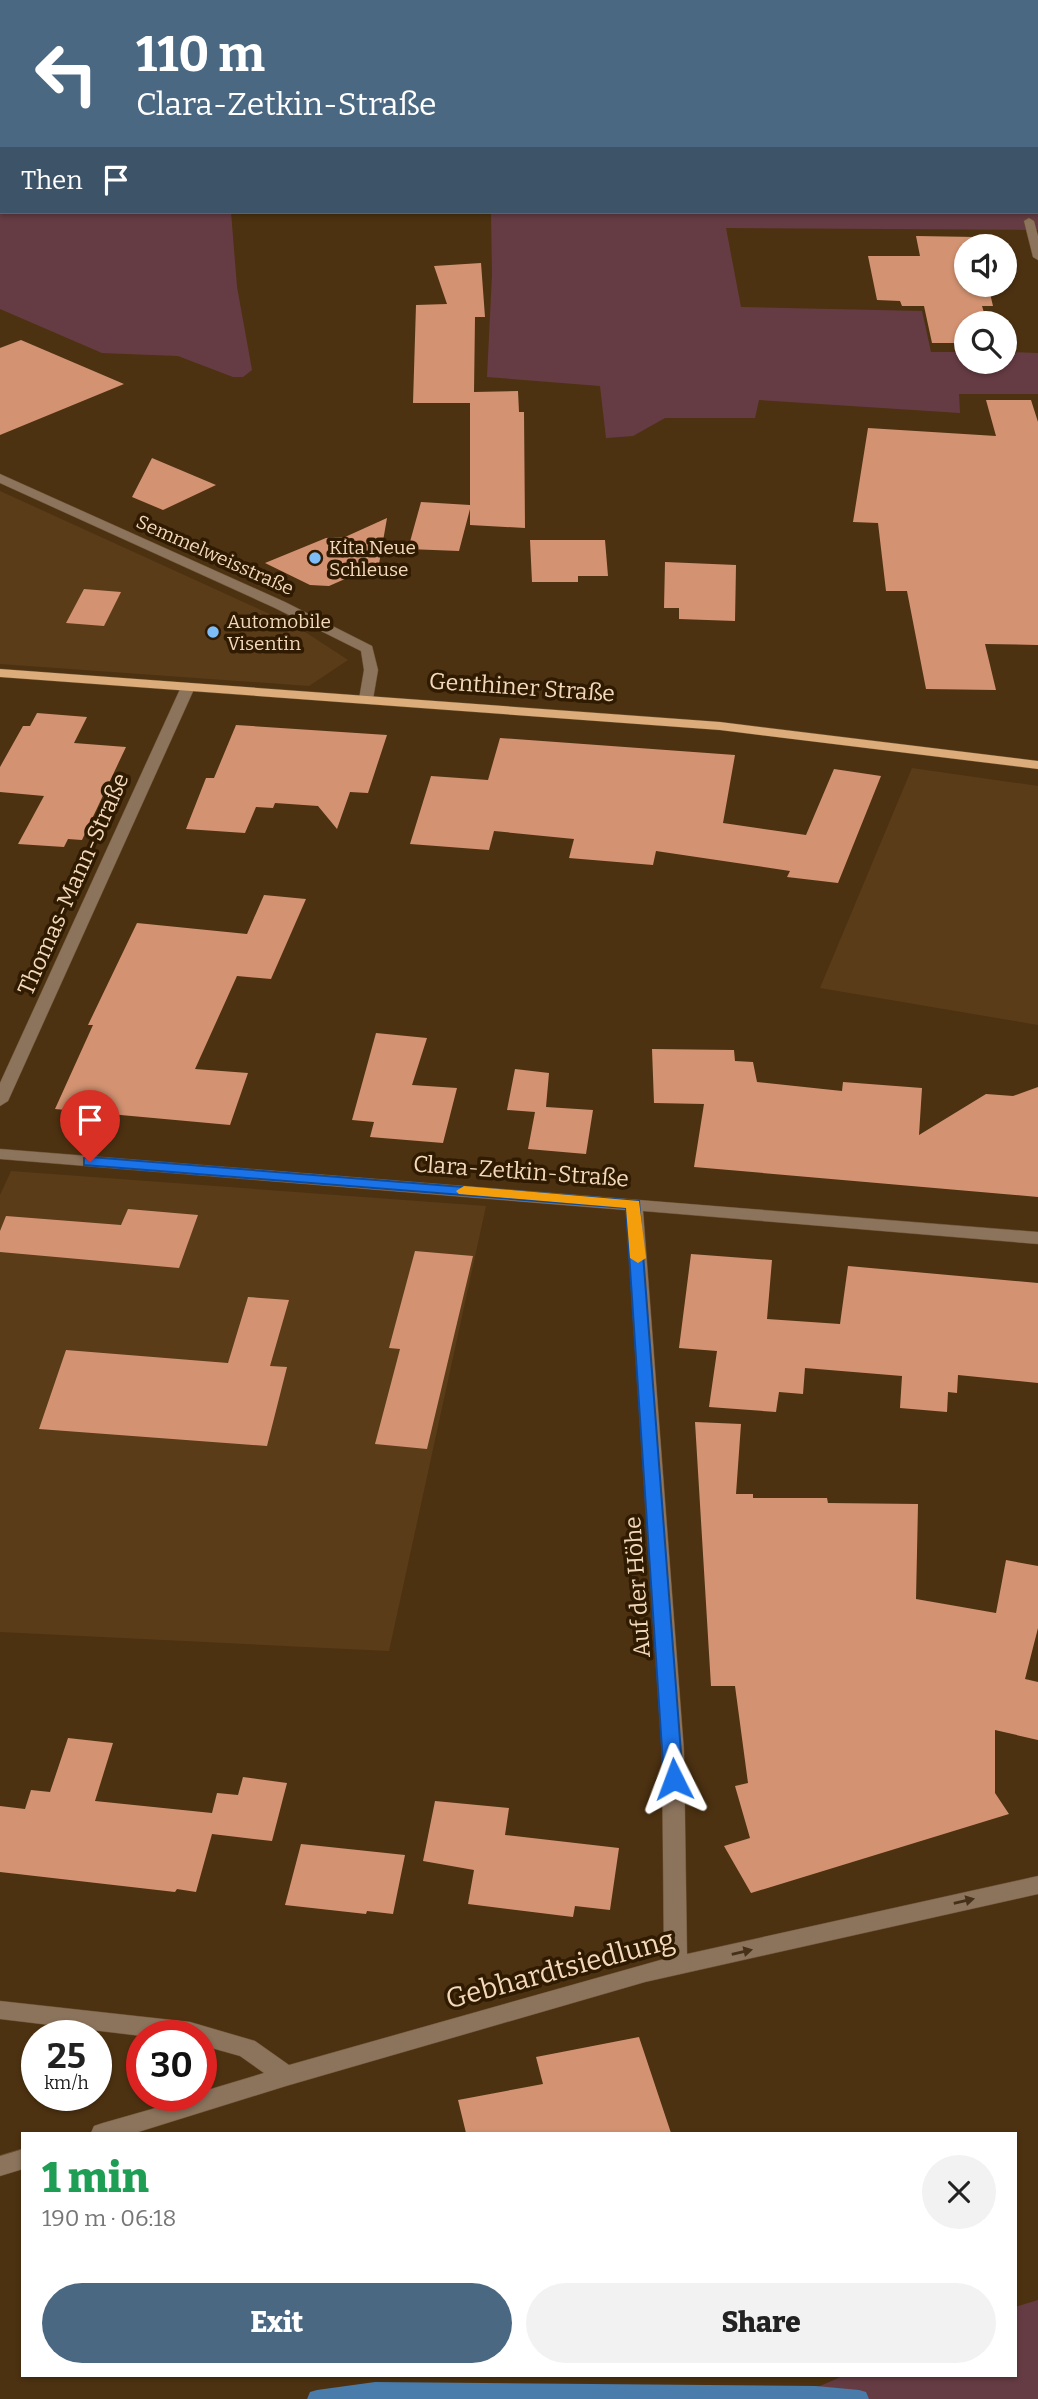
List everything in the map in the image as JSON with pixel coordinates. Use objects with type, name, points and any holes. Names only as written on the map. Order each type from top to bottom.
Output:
[{"type":"main road","name":"Genthiner Straße","points":[[0,673],[720,726],[1038,765]]},
{"type":"street","points":[[1029,221],[1038,257]]},
{"type":"street","name":"Semmelweisstraße","points":[[0,478],[267,599],[368,649],[371,670],[366,699]]},
{"type":"street","name":"Thomas-Mann-Straße","points":[[0,1101],[188,687]]},
{"type":"street","name":"Clara-Zetkin-Straße","points":[[0,1154],[1038,1238]]},
{"type":"street","name":"Auf der Höhe","points":[[634,1204],[672,1739],[677,1858],[676,1967]]},
{"type":"street","name":"Gebhardtsiedlung","points":[[106,2132],[286,2076],[676,1967],[1038,1885]]},
{"type":"street","points":[[0,2010],[190,2032],[247,2048],[286,2076]]},
{"type":"street","points":[[0,2166],[21,2160]]},
{"type":"shaded area","points":[[0,214],[231,214],[237,287],[252,370],[243,377],[233,377],[178,356],[102,353],[0,309]]},
{"type":"shaded area","points":[[491,214],[1038,214],[1038,230],[726,228],[741,307],[922,311],[931,352],[954,352],[954,374],[1017,374],[1017,352],[1038,353],[1038,394],[959,394],[960,413],[759,400],[755,418],[665,418],[633,436],[606,438],[600,386],[487,377],[492,275]]},
{"type":"shaded area","points":[[0,491],[296,626],[348,660],[309,686],[0,664]]},
{"type":"shaded area","points":[[912,768],[1038,786],[1038,1025],[820,988]]},
{"type":"shaded area","points":[[11,1171],[486,1206],[389,1651],[0,1632],[0,1195]]},
{"type":"shaded area","points":[[1038,2300],[1038,2399],[533,2399],[811,2390],[840,2377],[1017,2377],[1017,2306]]},
{"type":"building","points":[[916,236],[954,237],[954,297],[991,297],[993,306],[982,306],[984,311],[954,311],[954,343],[932,343],[924,306],[902,306],[900,301],[877,300],[868,256],[920,256]]},
{"type":"building","points":[[481,263],[485,317],[475,317],[474,392],[518,391],[519,412],[524,412],[525,528],[470,525],[470,509],[459,551],[408,549],[421,502],[470,505],[470,403],[413,403],[416,305],[447,304],[434,266]]},
{"type":"building","points":[[21,340],[124,384],[0,435],[0,348]]},
{"type":"building","points":[[986,400],[1031,400],[1038,422],[1038,645],[985,644],[996,690],[926,689],[907,591],[886,591],[878,523],[853,522],[868,428],[996,436]]},
{"type":"building","points":[[152,458],[216,485],[163,510],[132,497]]},
{"type":"building","points":[[387,518],[379,564],[329,586],[310,585],[265,563],[326,538],[345,537]]},
{"type":"building","points":[[530,540],[605,540],[608,576],[578,576],[578,582],[532,582]]},
{"type":"building","points":[[665,562],[736,565],[735,621],[679,619],[679,608],[664,608]]},
{"type":"building","points":[[84,589],[121,592],[104,626],[66,623]]},
{"type":"building","points":[[37,713],[87,717],[74,743],[126,747],[82,840],[68,839],[64,847],[18,844],[44,796],[0,792],[0,767],[23,726],[30,726]]},
{"type":"building","points":[[236,725],[387,735],[368,793],[350,792],[337,829],[318,806],[275,803],[273,808],[256,807],[245,833],[186,829],[206,778],[214,778]]},
{"type":"building","points":[[500,738],[735,755],[723,823],[806,835],[834,769],[881,776],[838,883],[787,877],[790,871],[656,851],[653,865],[569,858],[574,839],[494,831],[489,850],[410,844],[431,776],[488,780]]},
{"type":"building","points":[[264,895],[306,899],[271,979],[237,976],[195,1069],[248,1073],[230,1125],[55,1109],[93,1025],[88,1025],[137,923],[247,934]]},
{"type":"building","points":[[376,1033],[427,1038],[412,1085],[457,1088],[443,1143],[370,1137],[374,1122],[352,1120]]},
{"type":"building","points":[[652,1049],[734,1050],[735,1061],[753,1062],[757,1082],[842,1091],[843,1082],[922,1088],[919,1135],[986,1094],[1013,1096],[1038,1087],[1038,1197],[694,1167],[704,1104],[654,1103]]},
{"type":"building","points":[[515,1069],[549,1073],[546,1107],[593,1110],[586,1154],[528,1149],[535,1112],[507,1110]]},
{"type":"building","points":[[128,1209],[198,1215],[179,1268],[0,1252],[0,1231],[6,1216],[121,1225]]},
{"type":"building","points":[[415,1251],[473,1256],[427,1449],[375,1444],[400,1349],[389,1348]]},
{"type":"building","points":[[691,1254],[772,1260],[767,1319],[840,1324],[848,1266],[1038,1283],[1038,1383],[958,1375],[957,1393],[948,1392],[947,1412],[900,1408],[902,1376],[805,1368],[803,1394],[779,1392],[776,1412],[709,1407],[717,1351],[679,1348]]},
{"type":"building","points":[[248,1297],[289,1300],[270,1366],[287,1367],[267,1446],[39,1429],[66,1350],[228,1363]]},
{"type":"building","points":[[695,1422],[741,1424],[736,1494],[753,1494],[753,1498],[827,1498],[828,1503],[918,1504],[916,1599],[996,1613],[1006,1560],[1038,1566],[1038,1628],[1025,1679],[1038,1682],[1038,1740],[995,1730],[995,1793],[1009,1814],[751,1893],[724,1846],[750,1838],[735,1786],[748,1783],[735,1686],[711,1686]]},
{"type":"building","points":[[68,1738],[113,1743],[95,1801],[212,1813],[217,1793],[238,1795],[243,1777],[287,1783],[272,1841],[212,1834],[196,1892],[177,1889],[175,1892],[0,1872],[0,1806],[25,1809],[31,1790],[50,1792]]},
{"type":"building","points":[[435,1801],[509,1808],[505,1835],[619,1848],[610,1910],[575,1906],[573,1917],[468,1904],[474,1870],[423,1861]]},
{"type":"building","points":[[301,1844],[405,1855],[393,1914],[367,1911],[366,1914],[285,1905]]},
{"type":"building","points":[[639,2037],[671,2132],[466,2132],[458,2100],[543,2084],[536,2057]]},
{"type":"waterway","points":[[317,2399],[375,2391],[816,2395],[859,2399]]},
{"type":"slow traffic","points":[[464,1191],[634,1204],[638,1258]]},
{"type":"place","name":"Kita Neue Schleuse","points":[[315,558]]},
{"type":"place","name":"Automobile Visentin","points":[[213,632]]},
{"type":"route","points":[[90,1162],[634,1204],[674,1779]]}]
